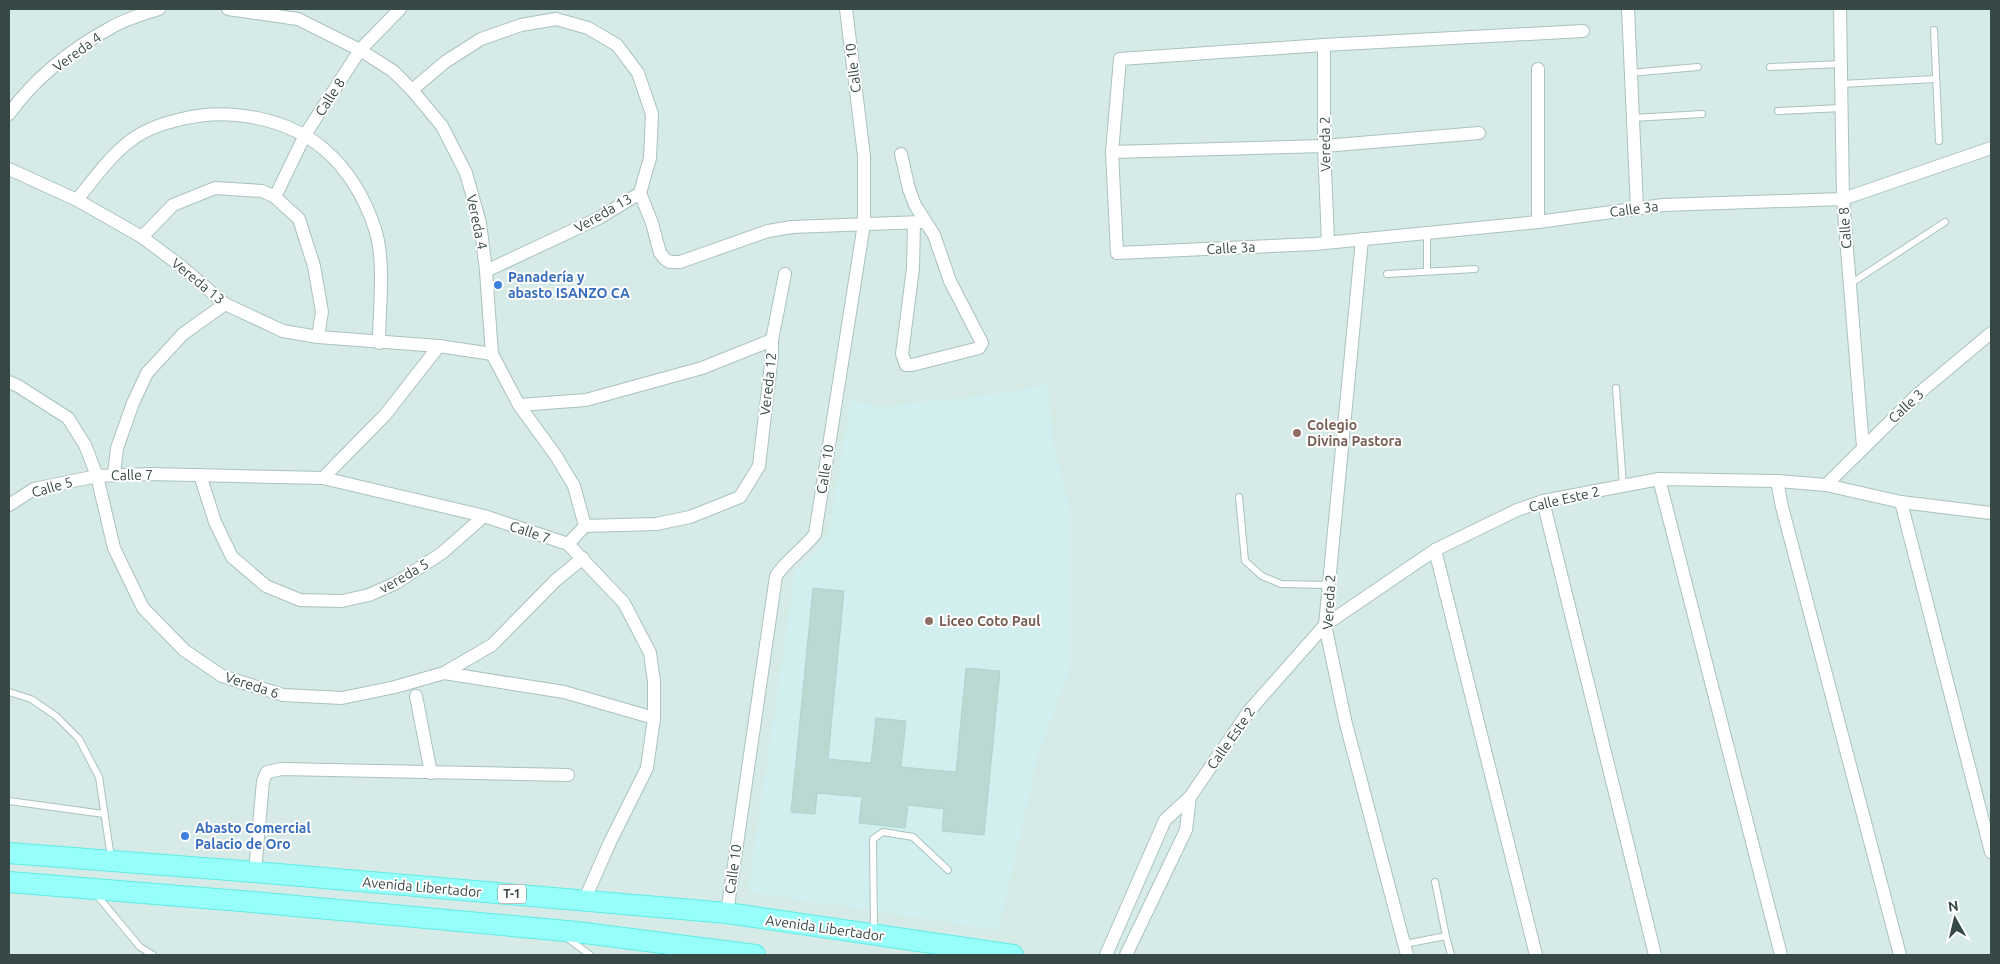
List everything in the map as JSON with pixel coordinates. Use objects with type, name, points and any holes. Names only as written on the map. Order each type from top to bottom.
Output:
[{"type":"main road","name":"Avenida Libertador","points":[[9,853],[256,872],[727,913],[1013,955]]},
{"type":"main road","points":[[9,882],[557,931],[755,955]]},
{"type":"street","name":"Vereda 4","points":[[9,114],[19,100],[65,57],[113,26],[158,9]]},
{"type":"street","name":"Vereda 4","points":[[228,9],[298,19],[360,50],[393,71],[412,90],[442,126],[466,173],[480,223],[486,270],[492,354],[519,405],[556,456],[574,486],[585,526]]},
{"type":"street","name":"Calle 8","points":[[275,197],[305,136],[360,50],[400,9]]},
{"type":"street","name":"Calle 10","points":[[727,913],[776,576],[784,563],[807,545],[815,534],[864,224],[864,156],[846,9]]},
{"type":"street","points":[[1628,9],[1638,208]]},
{"type":"street","name":"Calle 8","points":[[1840,9],[1843,199],[1863,447]]},
{"type":"street","name":"Vereda 13","points":[[412,90],[445,62],[481,38],[521,25],[556,19],[588,28],[617,45],[638,73],[652,114],[650,158],[640,192],[599,218],[486,270]]},
{"type":"street","name":"Calle 3a","points":[[1583,31],[1324,45],[1120,60],[1112,152],[1117,253],[1328,242],[1538,222],[1663,205],[1843,199],[1991,148]]},
{"type":"street","name":"Vereda 2","points":[[1324,45],[1324,146],[1328,242]]},
{"type":"street","points":[[1538,69],[1538,222]]},
{"type":"street","points":[[77,200],[106,163],[130,140],[158,125],[196,115],[235,113],[268,121],[305,136],[325,150],[348,175],[363,199],[375,227],[381,254],[379,342]]},
{"type":"street","points":[[1112,152],[1324,146],[1479,133]]},
{"type":"street","points":[[640,192],[652,223],[660,253],[664,259],[670,262],[680,262],[768,231],[792,227],[920,222],[934,235],[959,301],[982,343],[978,348],[912,365],[906,365],[902,354],[920,222],[909,189],[901,154]]},
{"type":"street","name":"Vereda 13","points":[[9,169],[77,200],[142,236],[225,304],[283,332],[318,337],[439,346],[492,354]]},
{"type":"street","points":[[142,236],[173,205],[215,188],[262,191],[275,197],[299,219],[314,266],[322,312],[318,337]]},
{"type":"street","name":"Vereda 2","points":[[1362,239],[1325,625],[1346,724],[1406,950]]},
{"type":"street","points":[[772,340],[785,274]]},
{"type":"street","points":[[114,474],[117,448],[133,403],[147,373],[183,334],[225,304]]},
{"type":"street","name":"Calle 3","points":[[1826,485],[1918,394],[1991,333]]},
{"type":"street","name":"Vereda 12","points":[[519,405],[586,400],[702,368],[772,340],[772,355],[759,466],[740,497],[690,518],[656,524],[585,526]]},
{"type":"street","points":[[323,478],[385,415],[439,346]]},
{"type":"street","name":"Vereda 6","points":[[9,382],[68,418],[85,445],[97,476],[114,548],[143,608],[184,650],[222,676],[283,695],[342,698],[396,687],[444,673],[564,692],[654,718]]},
{"type":"street","name":"Calle 7","points":[[97,476],[114,474],[323,478],[484,516],[568,544],[624,603],[650,653],[654,682],[654,718],[647,768],[584,901]]},
{"type":"street","name":"vereda 5","points":[[200,475],[214,522],[232,557],[266,586],[300,600],[342,601],[369,595],[396,583],[442,553],[484,516]]},
{"type":"street","name":"Calle 5","points":[[9,505],[34,489],[97,476]]},
{"type":"street","points":[[1659,479],[1781,955]]},
{"type":"street","name":"Calle Este 2","points":[[1106,955],[1165,820],[1190,797],[1249,712],[1325,625],[1435,550],[1517,510],[1544,501],[1659,479],[1777,481],[1826,485],[1901,502],[1991,512]]},
{"type":"street","points":[[1777,481],[1782,507],[1900,955]]},
{"type":"street","points":[[1544,501],[1655,955]]},
{"type":"street","points":[[1901,502],[1991,852]]},
{"type":"street","points":[[568,544],[585,526]]},
{"type":"street","points":[[1435,550],[1536,955]]},
{"type":"street","points":[[444,673],[492,645],[556,580],[583,558]]},
{"type":"street","points":[[416,696],[430,773]]},
{"type":"street","points":[[256,872],[263,781],[267,772],[282,769],[568,775]]},
{"type":"street","name":"Calle Este 2","points":[[1126,955],[1186,830],[1190,797]]},
{"type":"lane","points":[[1934,30],[1939,141]]},
{"type":"lane","points":[[1770,67],[1841,64]]},
{"type":"lane","points":[[1630,73],[1698,67]]},
{"type":"lane","points":[[1841,84],[1935,79]]},
{"type":"lane","points":[[1778,111],[1842,108]]},
{"type":"lane","points":[[1632,118],[1702,114]]},
{"type":"lane","points":[[1849,284],[1945,222]]},
{"type":"lane","points":[[1427,233],[1427,271]]},
{"type":"lane","points":[[1388,274],[1475,269]]},
{"type":"lane","points":[[1616,388],[1623,486]]},
{"type":"lane","points":[[1239,497],[1245,561],[1262,576],[1281,584],[1329,585]]},
{"type":"lane","points":[[9,692],[31,699],[50,711],[79,739],[99,776],[111,861]]},
{"type":"lane","points":[[9,801],[104,814]]},
{"type":"lane","points":[[874,935],[873,839],[883,832],[913,837],[948,870]]},
{"type":"lane","points":[[1435,882],[1451,955]]},
{"type":"lane","points":[[91,888],[140,947],[153,955]]},
{"type":"lane","points":[[557,931],[590,955]]},
{"type":"lane","points":[[1406,950],[1446,936]]},
{"type":"shaded area","points":[[9,9],[1991,9],[1991,955],[9,955]]},
{"type":"shaded area","name":"Liceo Coto Paul","points":[[1049,384],[1052,438],[1070,508],[1070,670],[1039,751],[999,930],[748,892],[795,572],[828,537],[851,401],[880,407],[997,394]]},
{"type":"building","name":"Liceo Coto Paul","points":[[813,588],[844,591],[828,759],[871,763],[876,718],[906,721],[901,767],[956,772],[966,668],[1000,671],[984,835],[942,831],[944,809],[908,805],[905,828],[859,823],[862,797],[817,793],[815,814],[791,812]]},
{"type":"place","name":"Panadería y abasto ISANZO CA","points":[[498,285]]},
{"type":"place","name":"Colegio Divina Pastora","points":[[1297,433]]},
{"type":"place","name":"Liceo Coto Paul","points":[[929,621]]},
{"type":"place","name":"Abasto Comercial Palacio de Oro","points":[[185,836]]}]
